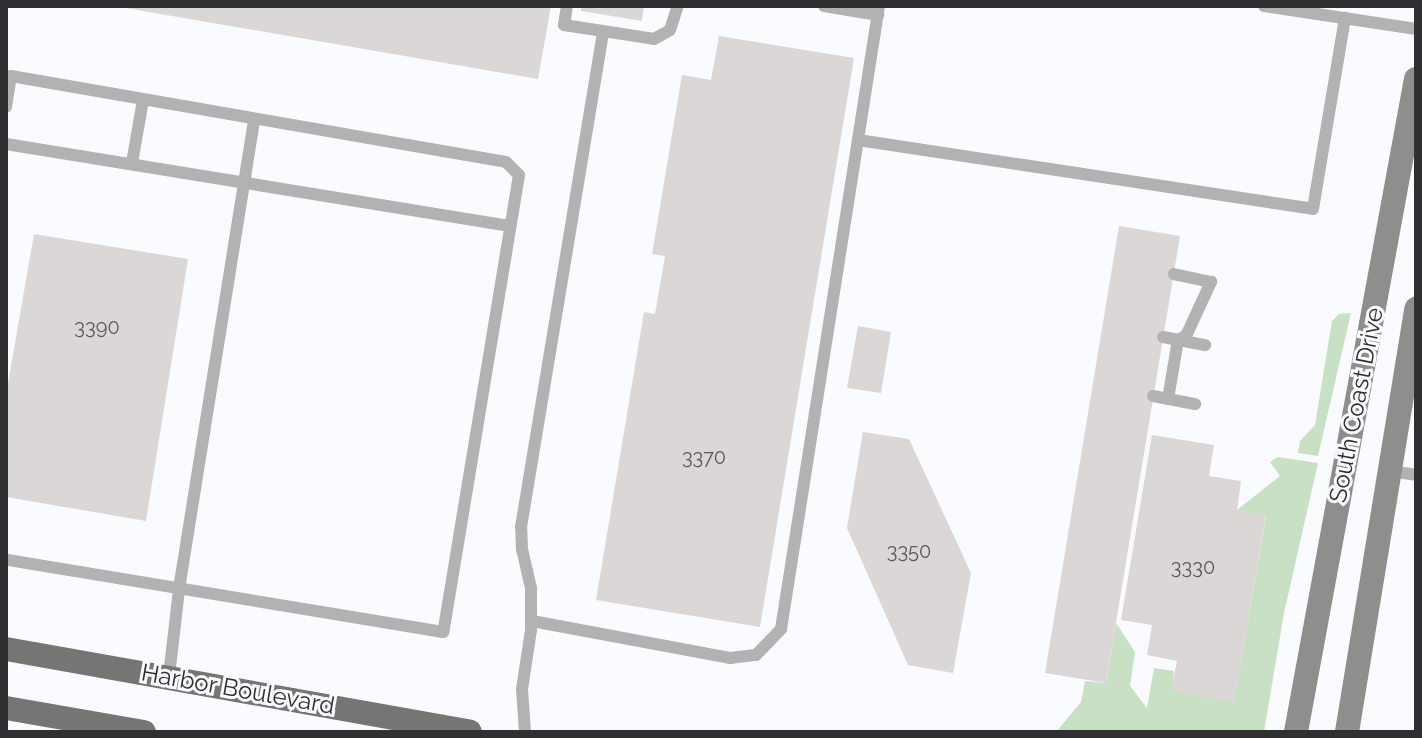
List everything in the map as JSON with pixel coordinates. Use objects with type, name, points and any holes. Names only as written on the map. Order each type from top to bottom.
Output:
[{"type":"main road","name":"South Coast Drive","points":[[1296,732],[1416,79]]},
{"type":"main road","name":"South Coast Drive","points":[[1347,732],[1416,309]]},
{"type":"main road","name":"Harbor Boulevard","points":[[6,649],[470,732]]},
{"type":"main road","points":[[6,708],[144,732]]},
{"type":"lane","points":[[567,6],[564,25],[654,39],[670,30],[678,6]]},
{"type":"lane","points":[[531,626],[730,658],[756,655],[781,629],[878,10],[824,6]]},
{"type":"lane","points":[[1264,6],[1416,29]]},
{"type":"lane","points":[[858,140],[1313,209],[1345,18]]},
{"type":"lane","points":[[525,732],[522,689],[531,626],[531,588],[522,550],[521,527],[603,33]]},
{"type":"lane","points":[[6,107],[11,76],[506,162],[519,175],[443,632],[6,560]]},
{"type":"lane","points":[[132,163],[143,100]]},
{"type":"lane","points":[[169,676],[179,589],[254,120]]},
{"type":"lane","points":[[6,144],[510,226]]},
{"type":"lane","points":[[1174,274],[1211,282],[1186,336],[1178,340]]},
{"type":"lane","points":[[1163,337],[1205,345]]},
{"type":"lane","points":[[1168,399],[1178,340]]},
{"type":"lane","points":[[1153,396],[1195,404]]},
{"type":"lane","points":[[1389,471],[1416,475]]},
{"type":"green space","points":[[1351,313],[1318,456],[1298,453],[1300,441],[1315,425],[1332,321],[1339,314]]},
{"type":"green space","points":[[1278,457],[1318,463],[1284,613],[1264,732],[1056,732],[1081,702],[1085,681],[1106,683],[1116,623],[1135,652],[1130,686],[1147,708],[1154,668],[1174,671],[1172,691],[1234,701],[1266,516],[1237,510],[1280,476],[1270,462]]},
{"type":"building","points":[[114,6],[551,6],[538,79]]},
{"type":"building","points":[[581,6],[644,6],[642,21],[581,11]]},
{"type":"building","points":[[719,36],[854,58],[760,627],[596,600],[644,312],[655,314],[665,256],[652,254],[682,75],[711,80]]},
{"type":"building","points":[[1119,226],[1180,236],[1106,683],[1045,673]]},
{"type":"building","points":[[34,234],[188,259],[146,521],[6,497],[6,395]]},
{"type":"building","points":[[858,326],[891,332],[881,393],[847,388]]},
{"type":"building","points":[[863,432],[909,439],[971,573],[953,673],[908,665],[847,528]]},
{"type":"building","points":[[1152,435],[1214,445],[1209,476],[1241,481],[1237,510],[1266,515],[1234,702],[1171,691],[1177,661],[1147,655],[1152,625],[1121,620]]}]
